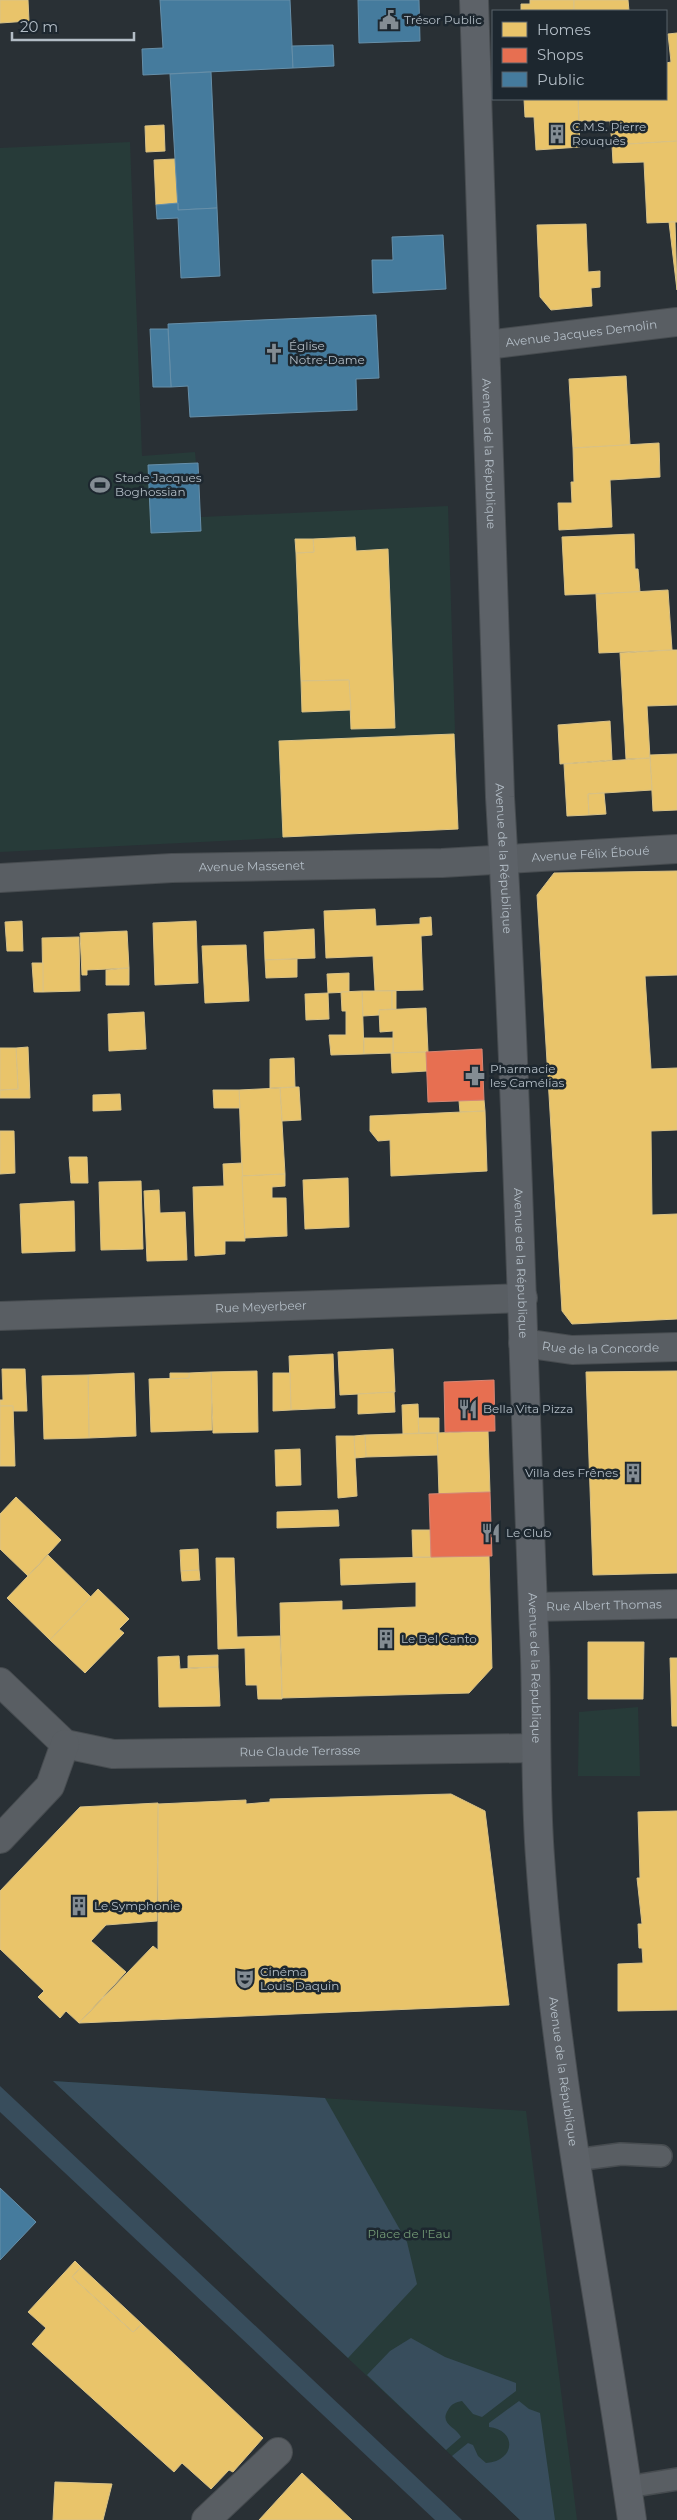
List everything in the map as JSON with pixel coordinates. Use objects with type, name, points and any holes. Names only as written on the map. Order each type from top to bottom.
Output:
[{"type":"main road","name":"Avenue de la République","points":[[474,0],[487,345],[500,797],[522,1298],[540,1856],[552,1984],[576,2160],[632,2520]]},
{"type":"street","name":"Avenue Jacques Demolin","points":[[487,345],[677,322]]},
{"type":"street","name":"Avenue Félix Éboué","points":[[504,858],[677,849]]},
{"type":"street","name":"Avenue Massenet","points":[[0,878],[172,868],[442,862],[504,858]]},
{"type":"street","name":"Rue Meyerbeer","points":[[0,1316],[522,1298]]},
{"type":"street","name":"Rue de la Concorde","points":[[523,1343],[572,1350],[677,1347]]},
{"type":"street","name":"Rue Albert Thomas","points":[[532,1607],[677,1604]]},
{"type":"street","points":[[0,1682],[65,1744],[50,1786],[0,1839]]},
{"type":"street","name":"Rue Claude Terrasse","points":[[65,1744],[113,1754],[536,1748]]},
{"type":"street","points":[[206,2520],[278,2452]]},
{"type":"lane","points":[[576,2160],[621,2154],[661,2156]]},
{"type":"lane","points":[[628,2487],[677,2479]]},
{"type":"green space","name":"Stade Jacques Boghossian","points":[[130,142],[142,456],[195,452],[201,517],[448,506],[458,829],[0,852],[0,148]]},
{"type":"green space","points":[[638,1707],[640,1776],[578,1776],[579,1712]]},
{"type":"green space","name":"Place de l'Eau","points":[[53,2081],[526,2111],[577,2520],[520,2520]]},
{"type":"water","points":[[53,2081],[325,2098],[407,2242],[417,2284],[348,2358]]},
{"type":"water","points":[[0,2086],[462,2520],[435,2520],[0,2112]]},
{"type":"water","points":[[411,2338],[445,2357],[516,2383],[516,2391],[482,2417],[473,2414],[462,2401],[452,2405],[448,2410],[446,2419],[449,2425],[461,2437],[446,2450],[367,2375],[390,2351]]},
{"type":"water","points":[[519,2401],[529,2409],[540,2413],[555,2520],[520,2520],[452,2456],[468,2443],[473,2445],[478,2456],[486,2463],[503,2457],[508,2452],[508,2439],[498,2429],[489,2427],[489,2423]]},
{"type":"building: Homes","points":[[0,0],[28,0],[29,21],[0,23]]},
{"type":"building: Homes","points":[[530,0],[574,0],[574,10],[521,10],[521,4],[530,4]]},
{"type":"building: Homes","points":[[574,0],[628,0],[629,10],[574,10]]},
{"type":"building: Homes","points":[[677,33],[677,141],[612,145],[610,121],[579,121],[578,100],[667,100],[667,63],[671,62],[668,34]]},
{"type":"building: Homes","name":"C.M.S. Pierre Rouquès","points":[[524,100],[578,100],[580,147],[536,150],[534,117],[525,117]]},
{"type":"building: Homes","points":[[164,125],[165,151],[146,152],[145,126]]},
{"type":"building: Homes","points":[[677,141],[677,222],[647,223],[644,162],[613,163],[612,145]]},
{"type":"building: Homes","points":[[175,159],[178,203],[156,205],[154,160]]},
{"type":"building: Homes","points":[[669,222],[675,222],[677,290]]},
{"type":"building: Homes","points":[[586,224],[588,272],[600,271],[600,287],[591,288],[592,306],[551,310],[540,297],[537,225]]},
{"type":"building: Homes","points":[[626,376],[630,445],[573,448],[569,379]]},
{"type":"building: Homes","points":[[659,443],[660,477],[610,480],[612,527],[559,530],[558,503],[572,503],[571,482],[574,482],[573,448]]},
{"type":"building: Homes","points":[[634,534],[635,569],[638,569],[640,592],[565,595],[562,537]]},
{"type":"building: Homes","points":[[355,537],[356,551],[388,549],[395,728],[351,729],[349,680],[301,681],[296,553],[314,552],[313,539]]},
{"type":"building: Homes","points":[[295,539],[313,539],[314,552],[296,553]]},
{"type":"building: Homes","points":[[668,590],[672,650],[599,653],[596,594]]},
{"type":"building: Homes","points":[[677,650],[677,705],[647,706],[650,758],[626,759],[620,653]]},
{"type":"building: Homes","points":[[349,680],[351,710],[302,712],[301,681]]},
{"type":"building: Homes","points":[[610,721],[612,760],[560,764],[558,725]]},
{"type":"building: Homes","points":[[454,734],[458,829],[283,837],[279,741]]},
{"type":"building: Homes","points":[[677,754],[677,810],[653,811],[650,755]]},
{"type":"building: Homes","points":[[650,758],[652,790],[588,794],[589,815],[567,816],[564,764]]},
{"type":"building: Homes","points":[[604,793],[606,814],[589,815],[588,794]]},
{"type":"building: Homes","points":[[677,871],[677,975],[645,976],[651,1069],[677,1068],[677,1130],[651,1131],[652,1215],[677,1214],[677,1319],[572,1324],[562,1311],[537,895],[554,873]]},
{"type":"building: Homes","points":[[375,909],[376,926],[420,924],[420,918],[431,917],[432,935],[421,936],[423,990],[375,991],[373,956],[326,958],[324,911]]},
{"type":"building: Homes","points":[[22,921],[23,951],[7,951],[5,922]]},
{"type":"building: Homes","points":[[196,921],[198,983],[155,985],[153,923]]},
{"type":"building: Homes","points":[[314,929],[315,958],[265,960],[264,932]]},
{"type":"building: Homes","points":[[127,931],[129,968],[87,970],[87,975],[82,975],[80,933]]},
{"type":"building: Homes","points":[[79,937],[80,991],[43,992],[42,938]]},
{"type":"building: Homes","points":[[246,945],[249,1001],[205,1003],[202,946]]},
{"type":"building: Homes","points":[[297,959],[297,977],[266,978],[265,960]]},
{"type":"building: Homes","points":[[32,963],[43,963],[43,992],[34,992]]},
{"type":"building: Homes","points":[[129,968],[129,985],[106,985],[106,970]]},
{"type":"building: Homes","points":[[349,973],[349,992],[328,993],[327,974]]},
{"type":"building: Homes","points":[[362,991],[392,991],[392,1009],[379,1010],[379,1015],[363,1016]]},
{"type":"building: Homes","points":[[362,991],[364,1054],[331,1055],[329,1035],[346,1035],[346,1011],[342,1011],[341,992]]},
{"type":"building: Homes","points":[[392,991],[396,991],[396,1009],[392,1009]]},
{"type":"building: Homes","points":[[328,993],[329,1019],[306,1020],[305,994]]},
{"type":"building: Homes","points":[[426,1008],[428,1052],[393,1053],[393,1031],[380,1032],[379,1010]]},
{"type":"building: Homes","points":[[144,1012],[146,1049],[109,1051],[108,1014]]},
{"type":"building: Homes","points":[[364,1038],[393,1038],[393,1053],[364,1054]]},
{"type":"building: Homes","points":[[28,1047],[30,1098],[0,1098],[0,1090],[18,1089],[16,1048]]},
{"type":"building: Homes","points":[[0,1048],[16,1048],[18,1089],[0,1090]]},
{"type":"building: Homes","points":[[426,1052],[427,1071],[392,1073],[391,1053]]},
{"type":"building: Homes","points":[[294,1058],[295,1087],[270,1088],[270,1059]]},
{"type":"building: Homes","points":[[299,1087],[301,1120],[282,1121],[280,1088]]},
{"type":"building: Homes","points":[[280,1088],[285,1174],[242,1176],[239,1090]]},
{"type":"building: Homes","points":[[213,1090],[239,1090],[240,1108],[214,1108]]},
{"type":"building: Homes","points":[[120,1094],[121,1110],[93,1111],[93,1095]]},
{"type":"building: Homes","points":[[484,1100],[485,1111],[460,1112],[459,1101]]},
{"type":"building: Homes","points":[[485,1111],[487,1171],[391,1176],[390,1140],[378,1141],[370,1131],[370,1116]]},
{"type":"building: Homes","points":[[0,1131],[14,1131],[15,1173],[0,1174]]},
{"type":"building: Homes","points":[[69,1157],[87,1157],[88,1183],[71,1183]]},
{"type":"building: Homes","points":[[242,1163],[245,1241],[225,1241],[225,1254],[195,1256],[193,1187],[224,1186],[223,1164]]},
{"type":"building: Homes","points":[[285,1174],[285,1186],[272,1187],[272,1198],[286,1198],[287,1236],[245,1238],[242,1176]]},
{"type":"building: Homes","points":[[348,1178],[349,1227],[305,1229],[303,1180]]},
{"type":"building: Homes","points":[[141,1181],[143,1249],[101,1250],[99,1182]]},
{"type":"building: Homes","points":[[159,1190],[160,1213],[185,1212],[187,1260],[147,1261],[144,1191]]},
{"type":"building: Homes","points":[[74,1201],[75,1251],[22,1253],[20,1204]]},
{"type":"building: Homes","points":[[393,1349],[395,1392],[340,1395],[338,1352]]},
{"type":"building: Homes","points":[[333,1354],[335,1408],[291,1410],[289,1356]]},
{"type":"building: Homes","points":[[2,1369],[25,1369],[27,1411],[13,1411],[13,1406],[0,1406],[0,1400],[3,1400]]},
{"type":"building: Homes","points":[[257,1371],[258,1432],[213,1433],[211,1372]]},
{"type":"building: Homes","name":"Villa des Frênes","points":[[677,1371],[677,1573],[593,1575],[586,1372]]},
{"type":"building: Homes","points":[[211,1372],[212,1430],[151,1432],[149,1379],[189,1378],[189,1373]]},
{"type":"building: Homes","points":[[134,1373],[136,1436],[89,1438],[88,1375]]},
{"type":"building: Homes","points":[[170,1373],[189,1373],[189,1378],[170,1379]]},
{"type":"building: Homes","points":[[273,1373],[290,1373],[291,1410],[273,1411]]},
{"type":"building: Homes","points":[[88,1375],[89,1438],[44,1439],[42,1376]]},
{"type":"building: Homes","points":[[394,1392],[395,1412],[358,1414],[358,1394]]},
{"type":"building: Homes","points":[[418,1404],[419,1433],[403,1434],[402,1405]]},
{"type":"building: Homes","points":[[0,1406],[13,1406],[15,1466],[0,1466]]},
{"type":"building: Homes","points":[[418,1418],[439,1418],[439,1433],[419,1433]]},
{"type":"building: Homes","points":[[488,1431],[490,1492],[439,1494],[437,1433]]},
{"type":"building: Homes","points":[[437,1433],[438,1455],[366,1457],[365,1435]]},
{"type":"building: Homes","points":[[365,1435],[366,1457],[355,1458],[354,1436]]},
{"type":"building: Homes","points":[[336,1436],[354,1436],[357,1496],[338,1498]]},
{"type":"building: Homes","points":[[300,1449],[301,1485],[276,1486],[275,1450]]},
{"type":"building: Homes","points":[[16,1497],[61,1540],[28,1576],[0,1549],[0,1514]]},
{"type":"building: Homes","points":[[338,1510],[339,1526],[277,1528],[277,1512]]},
{"type":"building: Homes","points":[[412,1530],[430,1530],[431,1557],[413,1557]]},
{"type":"building: Homes","points":[[198,1549],[199,1570],[181,1571],[180,1550]]},
{"type":"building: Homes","points":[[48,1555],[91,1597],[50,1640],[7,1598]]},
{"type":"building: Homes","name":"Le Bel Canto","points":[[489,1556],[492,1668],[469,1693],[282,1698],[280,1603],[342,1601],[342,1610],[416,1607],[416,1582],[341,1585],[340,1559]]},
{"type":"building: Homes","points":[[216,1558],[234,1558],[237,1637],[280,1636],[282,1699],[258,1699],[257,1685],[246,1685],[245,1648],[218,1649]]},
{"type":"building: Homes","points":[[199,1570],[200,1580],[182,1581],[181,1571]]},
{"type":"building: Homes","points":[[98,1589],[129,1619],[119,1629],[124,1633],[85,1673],[50,1640]]},
{"type":"building: Homes","points":[[588,1642],[644,1642],[643,1699],[588,1699]]},
{"type":"building: Homes","points":[[218,1655],[218,1667],[188,1668],[188,1656]]},
{"type":"building: Homes","points":[[179,1656],[180,1669],[218,1667],[220,1706],[159,1707],[158,1657]]},
{"type":"building: Homes","points":[[670,1658],[677,1658],[677,1726],[672,1726]]},
{"type":"building: Homes","points":[[451,1794],[485,1811],[509,2005],[79,2023],[153,1946],[158,1950],[158,1804],[246,1800],[246,1804],[270,1802],[270,1799]]},
{"type":"building: Homes","name":"Le Symphonie","points":[[158,1803],[157,1921],[106,1925],[91,1941],[126,1972],[79,2023],[66,2011],[60,2018],[38,1997],[44,1991],[0,1949],[0,1891],[80,1807]]},
{"type":"building: Homes","points":[[677,1811],[677,2010],[618,2011],[618,1964],[643,1963],[642,1948],[639,1948],[638,1924],[642,1924],[637,1878],[640,1878],[638,1812]]},
{"type":"building: Homes","points":[[75,2261],[81,2267],[72,2277],[133,2332],[142,2324],[263,2438],[233,2472],[229,2470],[211,2489],[182,2463],[174,2472],[32,2344],[46,2328],[28,2312]]},
{"type":"building: Homes","points":[[81,2267],[142,2324],[133,2332],[72,2277]]},
{"type":"building: Homes","points":[[302,2473],[352,2520],[259,2520]]},
{"type":"building: Homes","points":[[55,2482],[112,2484],[103,2520],[53,2520]]},
{"type":"building: Shops","points":[[482,1049],[484,1100],[428,1102],[426,1052]]},
{"type":"building: Shops","points":[[494,1380],[495,1431],[445,1432],[444,1382]]},
{"type":"building: Shops","points":[[490,1492],[492,1556],[431,1557],[429,1494]]},
{"type":"building: Public","points":[[160,0],[290,0],[293,68],[143,75],[142,49],[163,48]]},
{"type":"building: Public","name":"Trésor Public","points":[[358,0],[419,0],[420,41],[359,43]]},
{"type":"building: Public","points":[[333,45],[334,66],[293,68],[292,46]]},
{"type":"building: Public","points":[[211,72],[217,208],[178,210],[170,74]]},
{"type":"building: Public","points":[[178,203],[178,210],[217,208],[220,276],[181,278],[178,218],[157,219],[156,205]]},
{"type":"building: Public","points":[[443,235],[446,289],[373,293],[372,260],[393,260],[392,237]]},
{"type":"building: Public","name":"Église Notre-Dame","points":[[376,315],[379,378],[356,379],[357,410],[190,417],[188,386],[171,387],[168,324]]},
{"type":"building: Public","points":[[150,329],[168,329],[171,387],[153,387]]},
{"type":"building: Public","points":[[198,463],[201,531],[151,533],[148,465]]},
{"type":"building: Public","points":[[0,2188],[36,2222],[0,2260]]},
{"type":"place","name":"Trésor Public","points":[[389,20]]},
{"type":"place","name":"C.M.S. Pierre Rouquès","points":[[557,134]]},
{"type":"place","name":"Église Notre-Dame","points":[[274,353]]},
{"type":"place","name":"Stade Jacques Boghossian","points":[[100,485]]},
{"type":"place","name":"Pharmacie les Camélias","points":[[475,1076]]},
{"type":"place","name":"Bella Vita Pizza","points":[[468,1409]]},
{"type":"place","name":"Villa des Frênes","points":[[633,1473]]},
{"type":"place","name":"Le Club","points":[[491,1533]]},
{"type":"place","name":"Le Bel Canto","points":[[386,1639]]},
{"type":"place","name":"Le Symphonie","points":[[79,1906]]},
{"type":"place","name":"Cinéma Louis Daquin","points":[[245,1979]]}]
